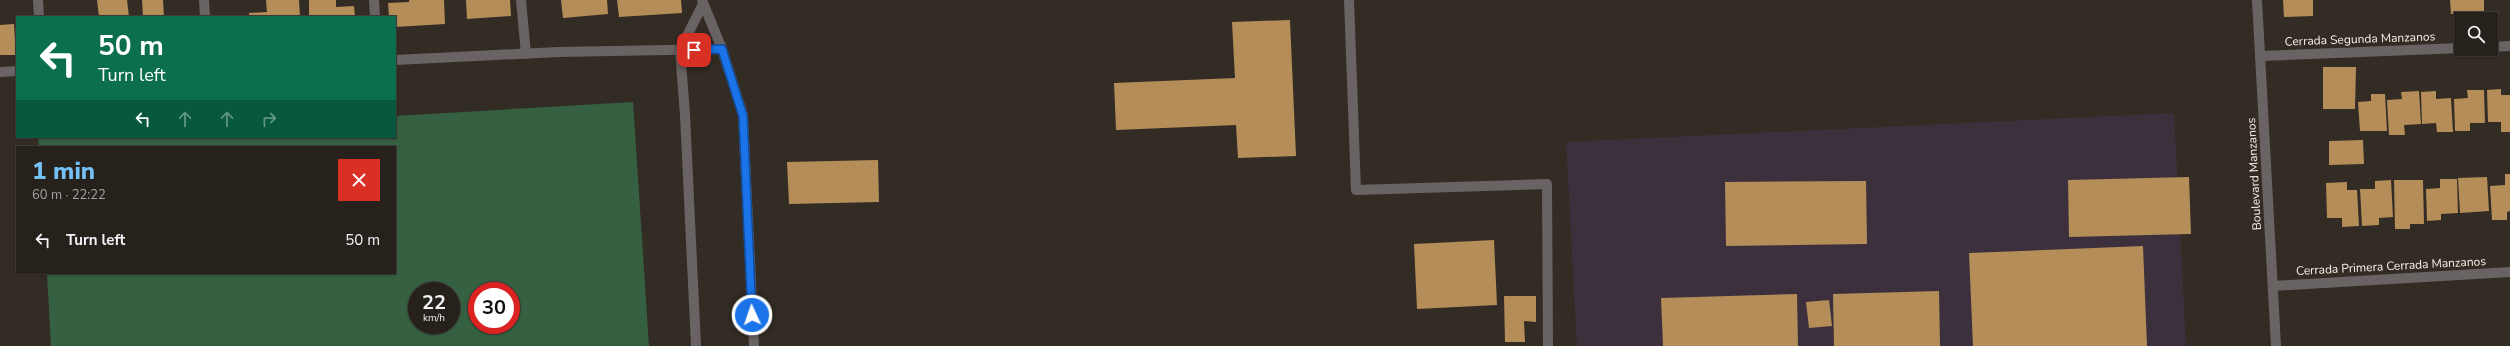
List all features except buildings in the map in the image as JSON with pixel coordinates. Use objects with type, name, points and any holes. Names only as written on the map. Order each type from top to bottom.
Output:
[{"type":"street","points":[[38,0],[39,16]]},
{"type":"street","points":[[204,0],[205,16]]},
{"type":"street","points":[[374,0],[375,16]]},
{"type":"street","points":[[521,0],[526,54]]},
{"type":"street","points":[[1349,0],[1356,190],[1547,184],[1548,346]]},
{"type":"street","name":"Boulevard Manzanos","points":[[2257,0],[2276,346]]},
{"type":"street","points":[[702,2],[722,49],[743,116],[754,346]]},
{"type":"street","points":[[696,346],[685,115],[680,50],[702,2]]},
{"type":"street","points":[[2498,47],[2510,46]]},
{"type":"street","name":"Cerrada Segunda Manzanos","points":[[2260,56],[2454,48]]},
{"type":"street","points":[[396,60],[526,54],[722,49]]},
{"type":"street","points":[[0,72],[16,71]]},
{"type":"street","name":"Cerrada Primera Cerrada Manzanos","points":[[2272,286],[2510,272]]},
{"type":"shaded area","points":[[2174,113],[2186,346],[1577,346],[1566,142]]},
{"type":"green space","points":[[633,102],[649,346],[51,346],[47,274],[396,274],[396,146],[39,146],[38,138],[396,138],[396,116]]},
{"type":"route","points":[[694,50],[722,49],[743,116],[752,315]]}]
